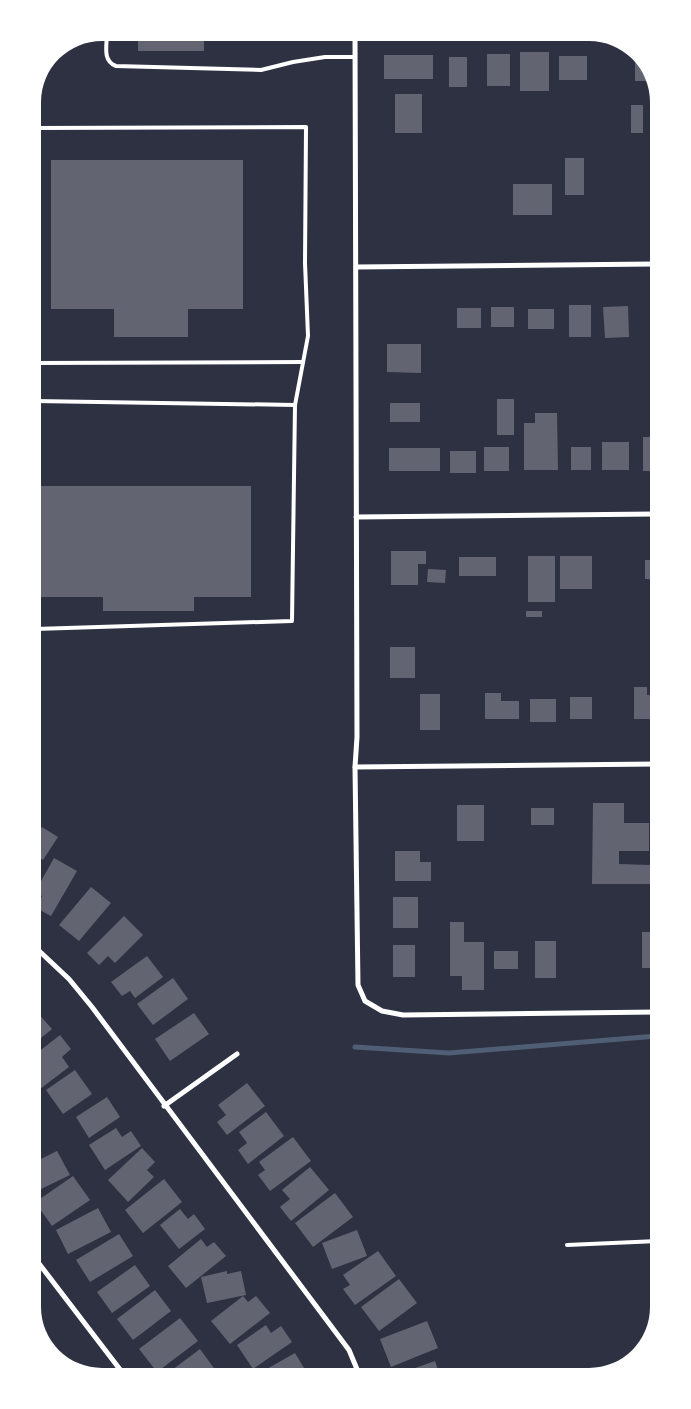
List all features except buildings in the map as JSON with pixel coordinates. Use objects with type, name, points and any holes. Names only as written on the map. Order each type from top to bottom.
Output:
[{"type":"street","points":[[355,41],[355,767],[358,984],[365,1001],[382,1011],[404,1015],[650,1012]]},
{"type":"street","points":[[356,267],[650,264]]},
{"type":"street","points":[[356,517],[650,514]]},
{"type":"street","points":[[355,767],[650,764]]},
{"type":"street","points":[[41,953],[69,980],[92,1007],[164,1106],[348,1350],[356,1368]]},
{"type":"street","points":[[164,1106],[237,1054]]},
{"type":"street","points":[[41,1266],[119,1368]]},
{"type":"lane","points":[[107,41],[106,58],[110,64],[116,66],[261,70],[293,62],[326,57],[355,57]]},
{"type":"lane","points":[[41,128],[306,126],[305,264],[308,336],[295,405],[292,622],[41,629]]},
{"type":"lane","points":[[41,363],[303,362]]},
{"type":"lane","points":[[41,401],[295,405]]},
{"type":"lane","points":[[567,1245],[650,1241]]},
{"type":"waterway","points":[[355,1047],[449,1053],[650,1037]]}]
